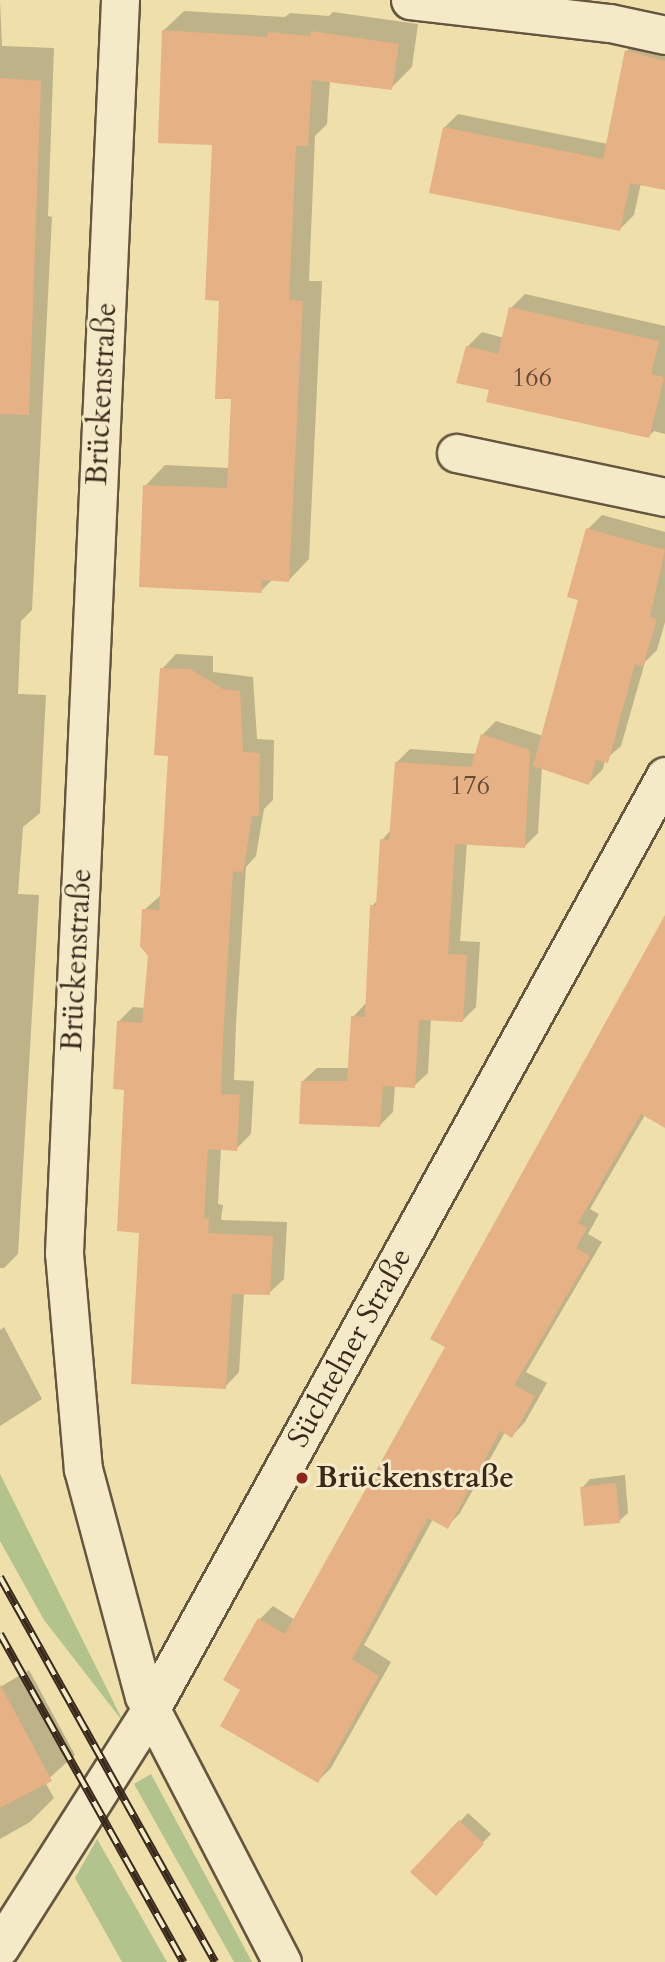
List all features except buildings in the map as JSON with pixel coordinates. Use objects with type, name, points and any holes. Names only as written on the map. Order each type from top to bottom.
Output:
[{"type":"street","name":"Brückenstraße","points":[[120,0],[64,1253],[83,1469],[149,1712],[282,1962]]},
{"type":"street","points":[[410,0],[610,23],[665,34]]},
{"type":"street","points":[[456,453],[665,497]]},
{"type":"street","name":"Süchtelner Straße","points":[[0,1947],[149,1712],[665,776]]},
{"type":"green space","points":[[0,1474],[124,1723],[44,1620],[0,1541]]},
{"type":"green space","points":[[151,1774],[252,1962],[234,1962],[134,1784]]},
{"type":"green space","points":[[97,1839],[167,1962],[122,1962],[75,1878]]},
{"type":"railway","points":[[0,1577],[215,1962]]},
{"type":"railway","points":[[0,1634],[183,1962]]},
{"type":"place","name":"Brückenstraße","points":[[302,1478]]}]
